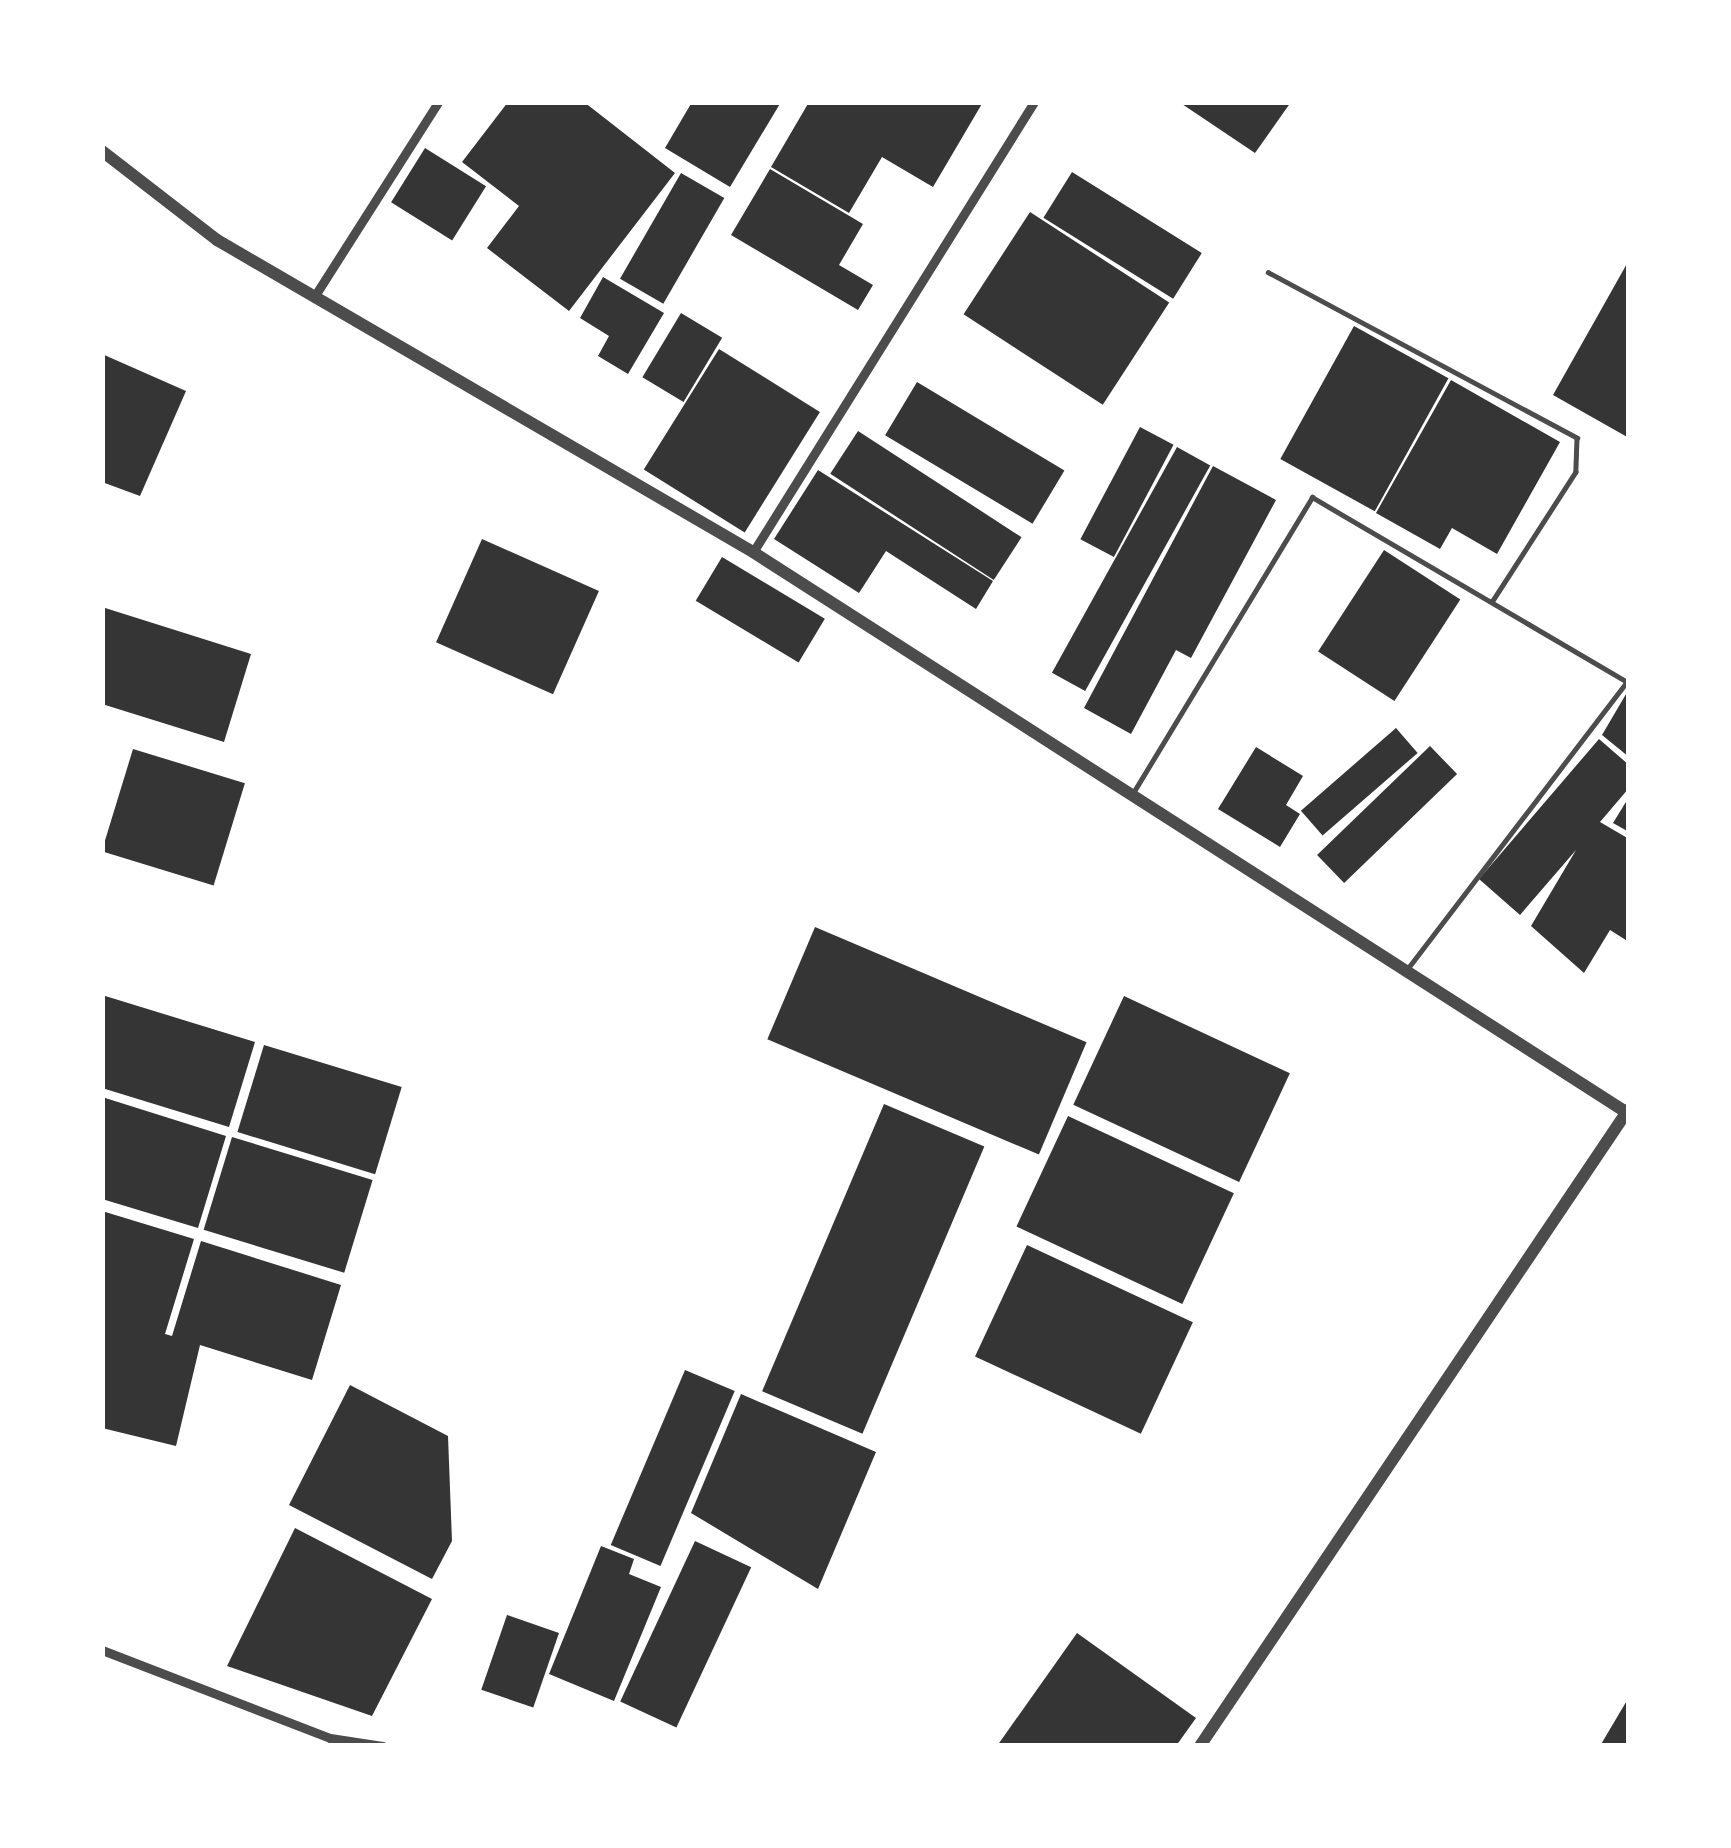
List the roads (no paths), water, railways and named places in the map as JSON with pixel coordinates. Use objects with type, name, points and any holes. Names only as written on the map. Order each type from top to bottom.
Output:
[{"type":"street","points":[[314,297],[438,102]]},
{"type":"street","points":[[753,553],[1034,102]]},
{"type":"street","points":[[102,152],[186,218],[753,553],[1628,1112],[1200,1746]]},
{"type":"street","points":[[102,1650],[330,1738],[382,1746]]},
{"type":"lane","points":[[1268,272],[1577,438],[1576,472],[1492,603]]},
{"type":"lane","points":[[1133,793],[1312,497],[1628,682],[1406,972]]}]
